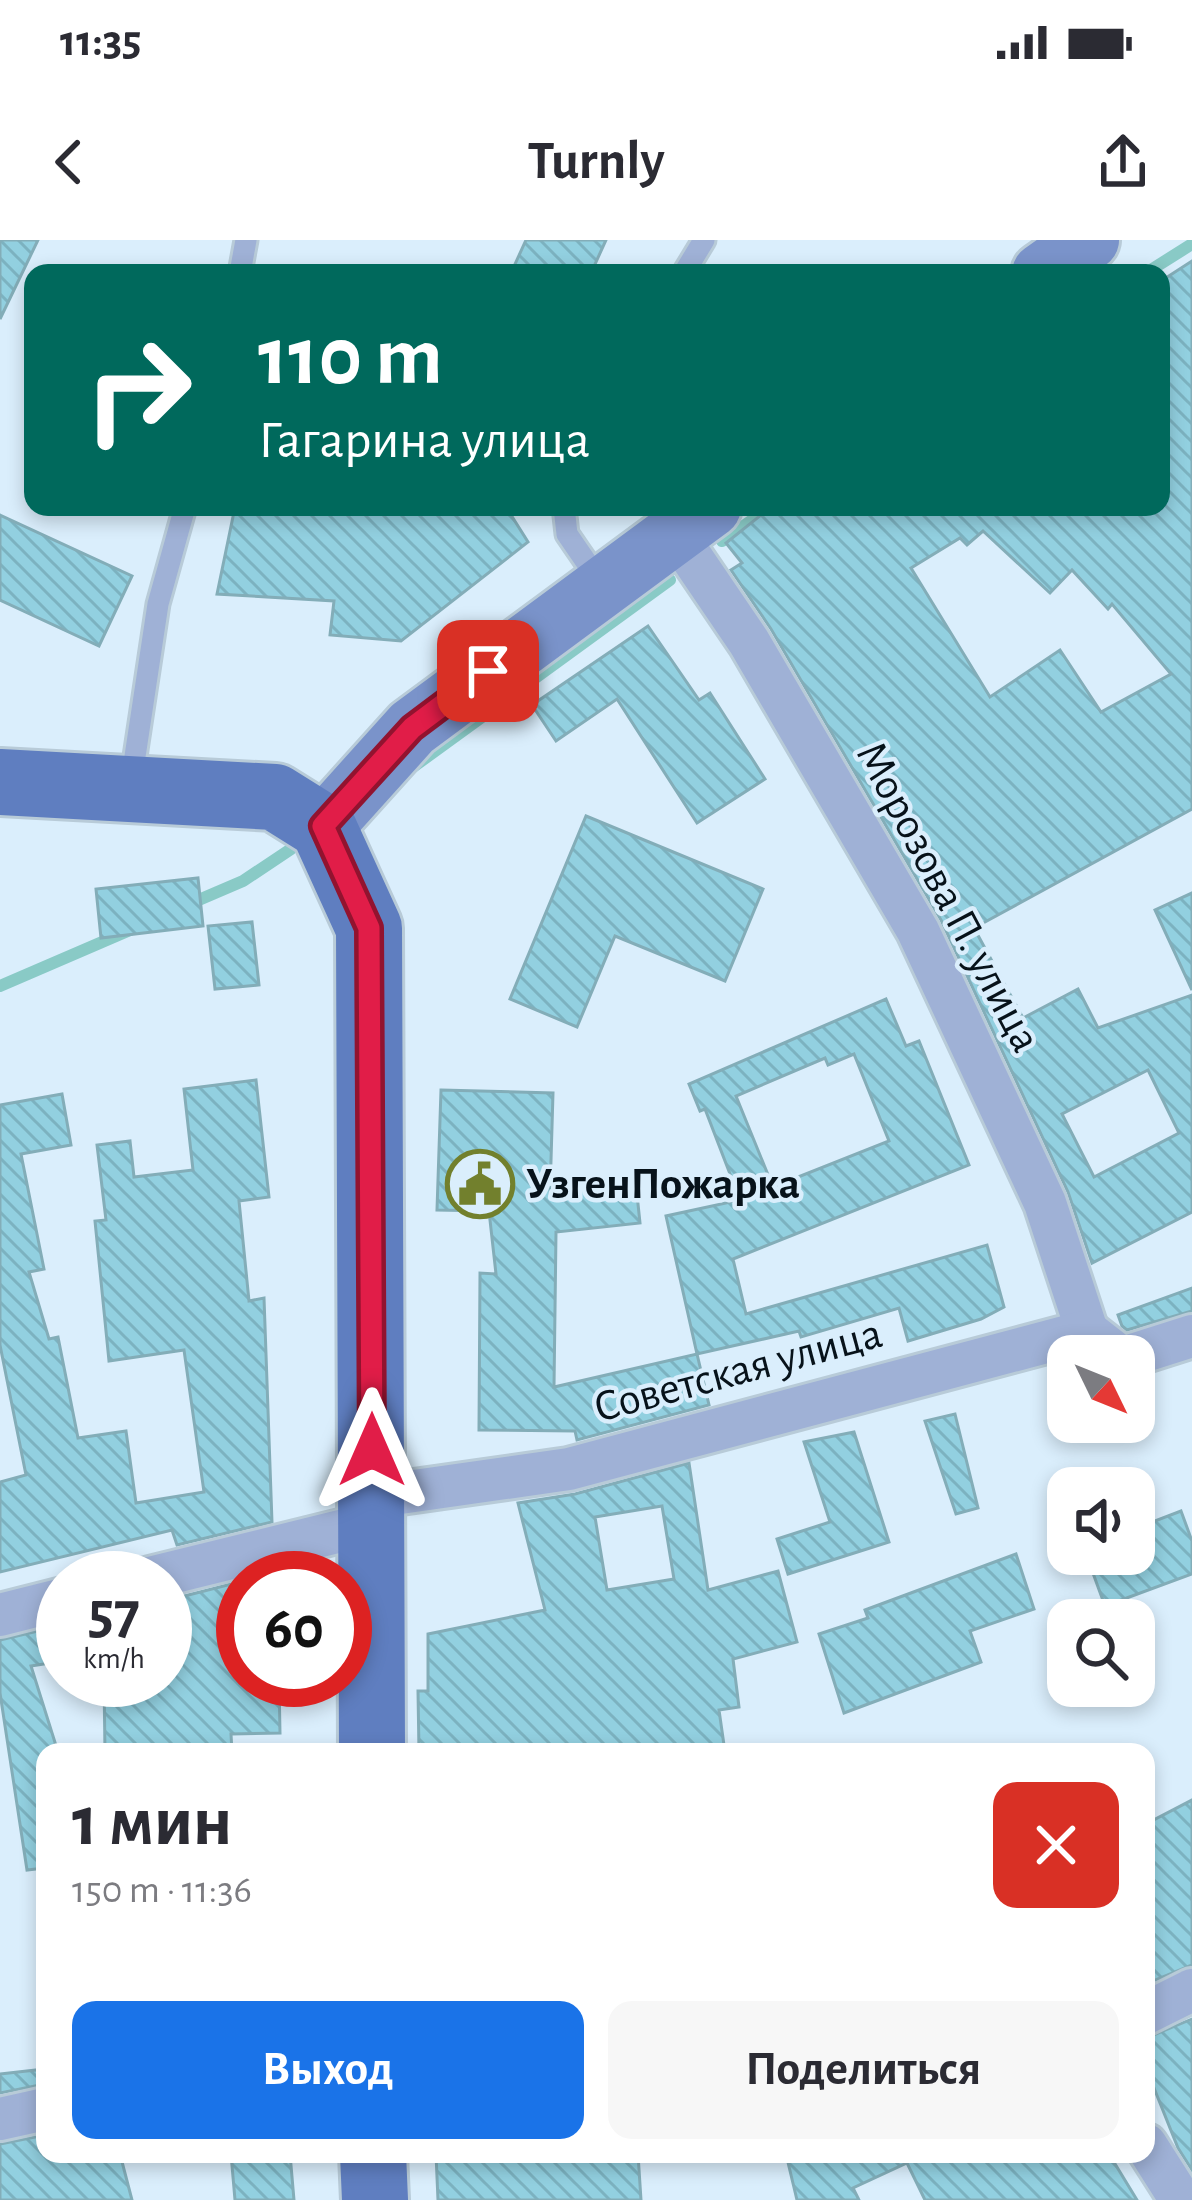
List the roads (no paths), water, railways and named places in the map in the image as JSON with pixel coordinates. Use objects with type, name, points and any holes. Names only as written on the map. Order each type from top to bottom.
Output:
[{"type":"main road","points":[[0,782],[275,796],[323,826],[369,928],[372,1743]]},
{"type":"main road","points":[[373,2163],[375,2200]]},
{"type":"street","points":[[1055,264],[1089,240]]},
{"type":"street","points":[[323,826],[412,728],[693,520]]},
{"type":"street","name":"Морозова П. улица","points":[[693,520],[748,642],[918,931],[1045,1203],[1099,1335]]},
{"type":"street","points":[[1155,1348],[1192,1336]]},
{"type":"street","name":"Советская улица","points":[[192,1565],[373,1510],[1047,1357]]},
{"type":"street","points":[[0,1615],[36,1606]]},
{"type":"street","points":[[1155,2008],[1192,1990]]},
{"type":"street","points":[[0,2119],[36,2111]]},
{"type":"street","points":[[1155,2159],[1181,2200]]},
{"type":"lane","points":[[130,789],[158,604],[182,516]]},
{"type":"lane","points":[[565,516],[567,535],[603,586]]},
{"type":"waterway","points":[[1160,264],[1192,244]]},
{"type":"waterway","points":[[722,541],[758,516]]},
{"type":"waterway","points":[[409,770],[670,580]]},
{"type":"waterway","points":[[187,905],[243,881],[291,849]]},
{"type":"waterway","points":[[0,986],[130,930]]},
{"type":"place","name":"УзгенПожарка","points":[[480,1184]]}]
